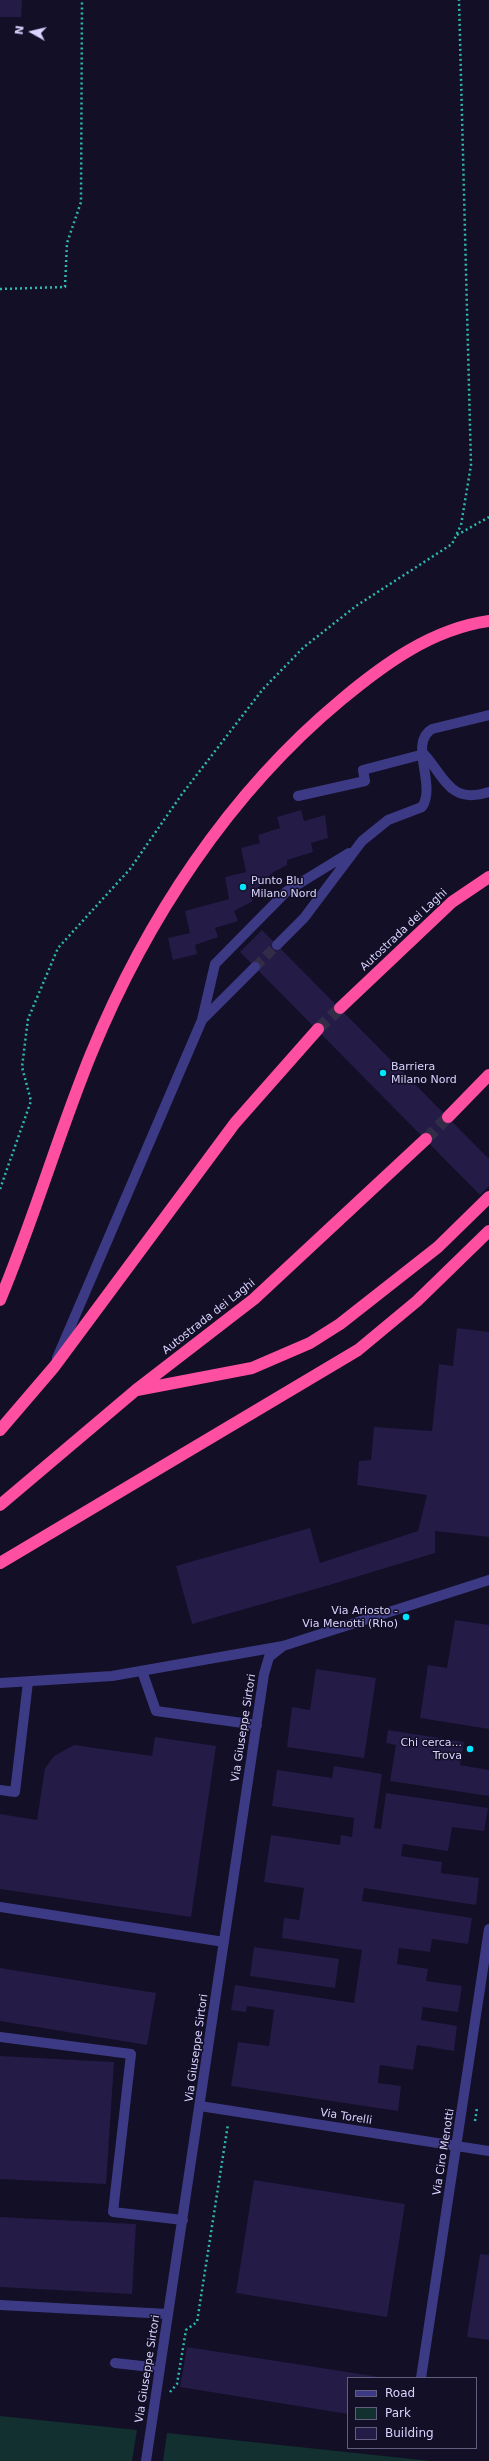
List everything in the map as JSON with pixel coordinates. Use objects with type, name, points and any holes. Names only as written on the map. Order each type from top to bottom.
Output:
[{"type":"highway","points":[[0,1300],[92,1053],[124,984],[153,928],[193,864],[241,801],[316,721],[340,701],[390,661],[416,646],[445,632],[489,621]]},
{"type":"highway","name":"Autostrada dei Laghi","points":[[340,1008],[452,902],[489,877]]},
{"type":"highway","points":[[0,1430],[54,1367],[235,1123],[318,1029]]},
{"type":"highway","points":[[448,1117],[489,1074]]},
{"type":"highway","name":"Autostrada dei Laghi","points":[[0,1505],[136,1390],[254,1299],[426,1139]]},
{"type":"highway","points":[[136,1390],[252,1368],[310,1343],[340,1324],[438,1247],[489,1197]]},
{"type":"highway","points":[[0,1563],[358,1350],[417,1301],[489,1231]]},
{"type":"street","points":[[277,945],[304,918],[352,851],[372,831],[388,820],[422,807],[426,797],[422,741],[427,732],[489,715]]},
{"type":"street","points":[[424,754],[445,783],[457,792],[474,795],[489,792]]},
{"type":"street","points":[[298,796],[365,781],[363,770],[424,754]]},
{"type":"street","points":[[54,1367],[202,1020],[215,964],[287,890],[352,851]]},
{"type":"street","points":[[202,1020],[255,968]]},
{"type":"street","points":[[0,1683],[112,1676],[283,1646],[489,1580]]},
{"type":"street","name":"Via Giuseppe Sirtori","points":[[146,2461],[266,1666],[274,1651],[283,1646]]},
{"type":"street","points":[[142,1671],[156,1711],[257,1725]]},
{"type":"street","points":[[0,1790],[15,1792],[28,1682]]},
{"type":"street","points":[[0,1907],[224,1942]]},
{"type":"street","name":"Via Ciro Menotti","points":[[421,2377],[489,1929]]},
{"type":"street","points":[[0,2037],[131,2054],[113,2212],[183,2220]]},
{"type":"street","name":"Via Torelli","points":[[200,2106],[489,2151]]},
{"type":"street","points":[[0,2304],[168,2314]]},
{"type":"street","points":[[115,2363],[160,2368]]},
{"type":"path","points":[[0,289],[65,287],[67,243],[81,202],[82,0]]},
{"type":"path","points":[[0,1189],[31,1101],[22,1067],[28,1019],[58,948],[130,869],[182,794],[264,689],[279,673],[304,647],[356,606],[438,555],[452,544],[461,525],[470,465],[460,0]]},
{"type":"path","points":[[456,535],[489,517]]},
{"type":"path","points":[[475,2123],[478,2101]]},
{"type":"path","points":[[166,2397],[177,2384],[186,2330],[197,2322],[229,2121]]},
{"type":"green space","points":[[0,2416],[137,2430],[132,2461],[0,2461]]},
{"type":"green space","points":[[167,2433],[431,2461],[163,2461]]},
{"type":"building","points":[[0,0],[22,0],[21,17],[0,17]]},
{"type":"building","name":"Punto Blu Milano Nord","points":[[301,810],[304,821],[325,815],[328,838],[311,843],[313,852],[287,860],[287,865],[272,873],[250,896],[253,901],[234,911],[238,921],[215,928],[218,937],[195,945],[197,954],[173,960],[168,938],[190,933],[185,911],[229,899],[225,877],[246,872],[241,848],[260,843],[258,835],[280,828],[277,817]]},
{"type":"building","name":"Barriera Milano Nord","points":[[262,930],[489,1159],[489,1186],[480,1195],[240,952]]},
{"type":"building","points":[[457,1328],[489,1332],[489,1537],[435,1531],[435,1553],[192,1624],[176,1566],[310,1528],[320,1563],[418,1531],[427,1495],[357,1485],[359,1461],[371,1460],[374,1427],[432,1431],[439,1364],[453,1366]]},
{"type":"building","points":[[455,1620],[489,1625],[489,1729],[420,1718],[428,1665],[447,1668]]},
{"type":"building","points":[[316,1669],[376,1678],[364,1758],[287,1747],[292,1707],[310,1710]]},
{"type":"building","points":[[388,1730],[464,1742],[460,1765],[489,1770],[489,1796],[390,1781],[396,1745],[386,1743]]},
{"type":"building","points":[[155,1737],[216,1746],[191,1917],[0,1889],[0,1814],[37,1820],[45,1768],[54,1756],[74,1745],[152,1756]]},
{"type":"building","points":[[334,1766],[382,1774],[374,1828],[381,1829],[386,1793],[488,1808],[484,1831],[452,1827],[448,1851],[403,1844],[401,1856],[442,1862],[441,1873],[479,1878],[476,1905],[364,1888],[362,1901],[472,1918],[468,1944],[432,1939],[430,1952],[399,1948],[397,1964],[428,1969],[426,1981],[462,1986],[458,2012],[423,2007],[421,2020],[457,2026],[454,2051],[417,2045],[413,2070],[380,2065],[378,2083],[401,2086],[398,2111],[231,2086],[238,2042],[269,2046],[274,2010],[247,2006],[246,2012],[231,2010],[235,1985],[354,2003],[362,1950],[282,1938],[284,1918],[299,1920],[304,1888],[264,1882],[271,1835],[340,1845],[341,1835],[352,1837],[354,1818],[272,1806],[277,1770],[332,1778]]},
{"type":"building","points":[[254,1947],[339,1959],[335,1988],[250,1976]]},
{"type":"building","points":[[0,1968],[156,1993],[147,2045],[0,2021]]},
{"type":"building","points":[[0,2056],[114,2062],[106,2184],[0,2179]]},
{"type":"building","points":[[254,2180],[405,2204],[387,2317],[236,2293]]},
{"type":"building","points":[[0,2217],[136,2224],[132,2294],[0,2287]]},
{"type":"building","points":[[480,2254],[489,2255],[489,2340],[467,2337]]},
{"type":"building","points":[[187,2347],[379,2377],[347,2377],[347,2414],[180,2387]]},
{"type":"tunnel","points":[[255,967],[277,945]]},
{"type":"tunnel","points":[[318,1029],[340,1008]]},
{"type":"tunnel","points":[[426,1139],[448,1117]]},
{"type":"place","name":"Punto Blu Milano Nord","points":[[243,887]]},
{"type":"place","name":"Barriera Milano Nord","points":[[383,1073]]},
{"type":"place","name":"Via Ariosto - Via Menotti (Rho)","points":[[406,1617]]},
{"type":"place","name":"Chi cerca... Trova","points":[[470,1749]]}]
